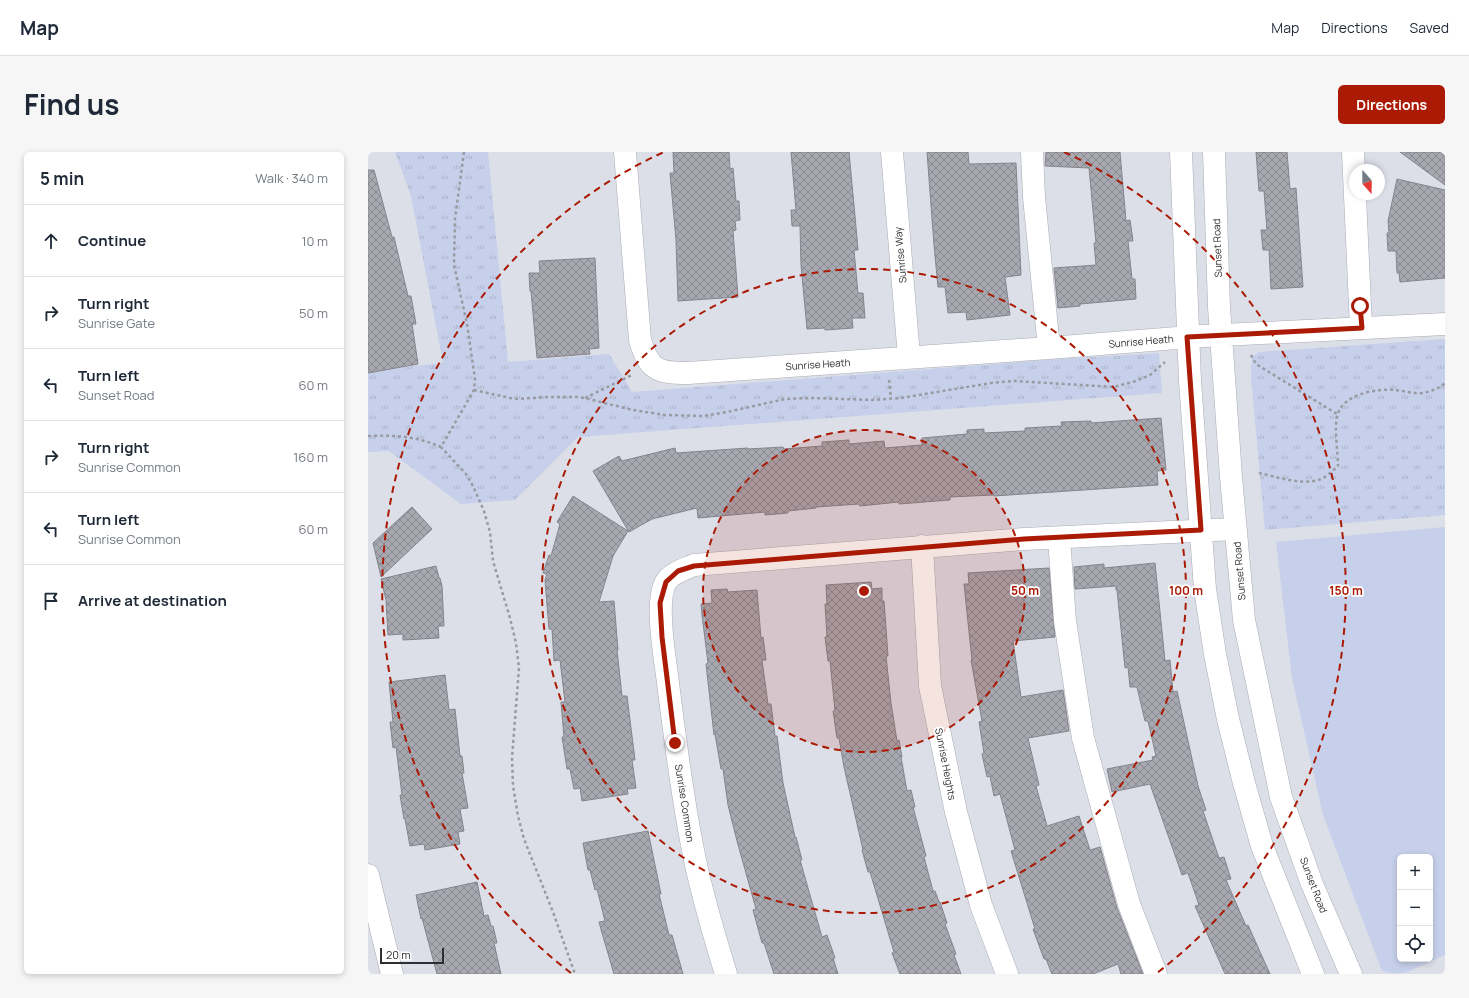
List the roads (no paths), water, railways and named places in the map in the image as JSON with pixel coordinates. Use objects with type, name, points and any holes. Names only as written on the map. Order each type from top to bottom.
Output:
[{"type":"street","name":"Sunrise Heath","points":[[625,152],[640,340],[645,356],[652,365],[662,371],[688,373],[1204,336],[1445,324]]},
{"type":"street","name":"Sunrise Way","points":[[892,152],[909,357]]},
{"type":"street","points":[[1032,152],[1034,196],[1049,348]]},
{"type":"street","name":"Sunset Road","points":[[1181,152],[1204,336],[1231,477],[1244,620],[1282,797],[1312,884],[1351,974]]},
{"type":"street","name":"Sunset Road","points":[[1214,152],[1219,292],[1204,336],[1201,530],[1205,589],[1215,654],[1228,719],[1244,783],[1262,846],[1313,974]]},
{"type":"street","points":[[1353,152],[1362,328]]},
{"type":"street","name":"Sunrise Common","points":[[726,974],[711,928],[692,846],[675,743],[662,637],[660,603],[666,582],[678,571],[694,566],[922,546],[1235,529]]},
{"type":"street","points":[[1059,538],[1065,621],[1083,738],[1129,904],[1156,974]]},
{"type":"street","name":"Sunrise Heights","points":[[922,546],[930,686],[956,812],[981,905],[1007,974]]},
{"type":"street","points":[[368,875],[392,974]]}]
